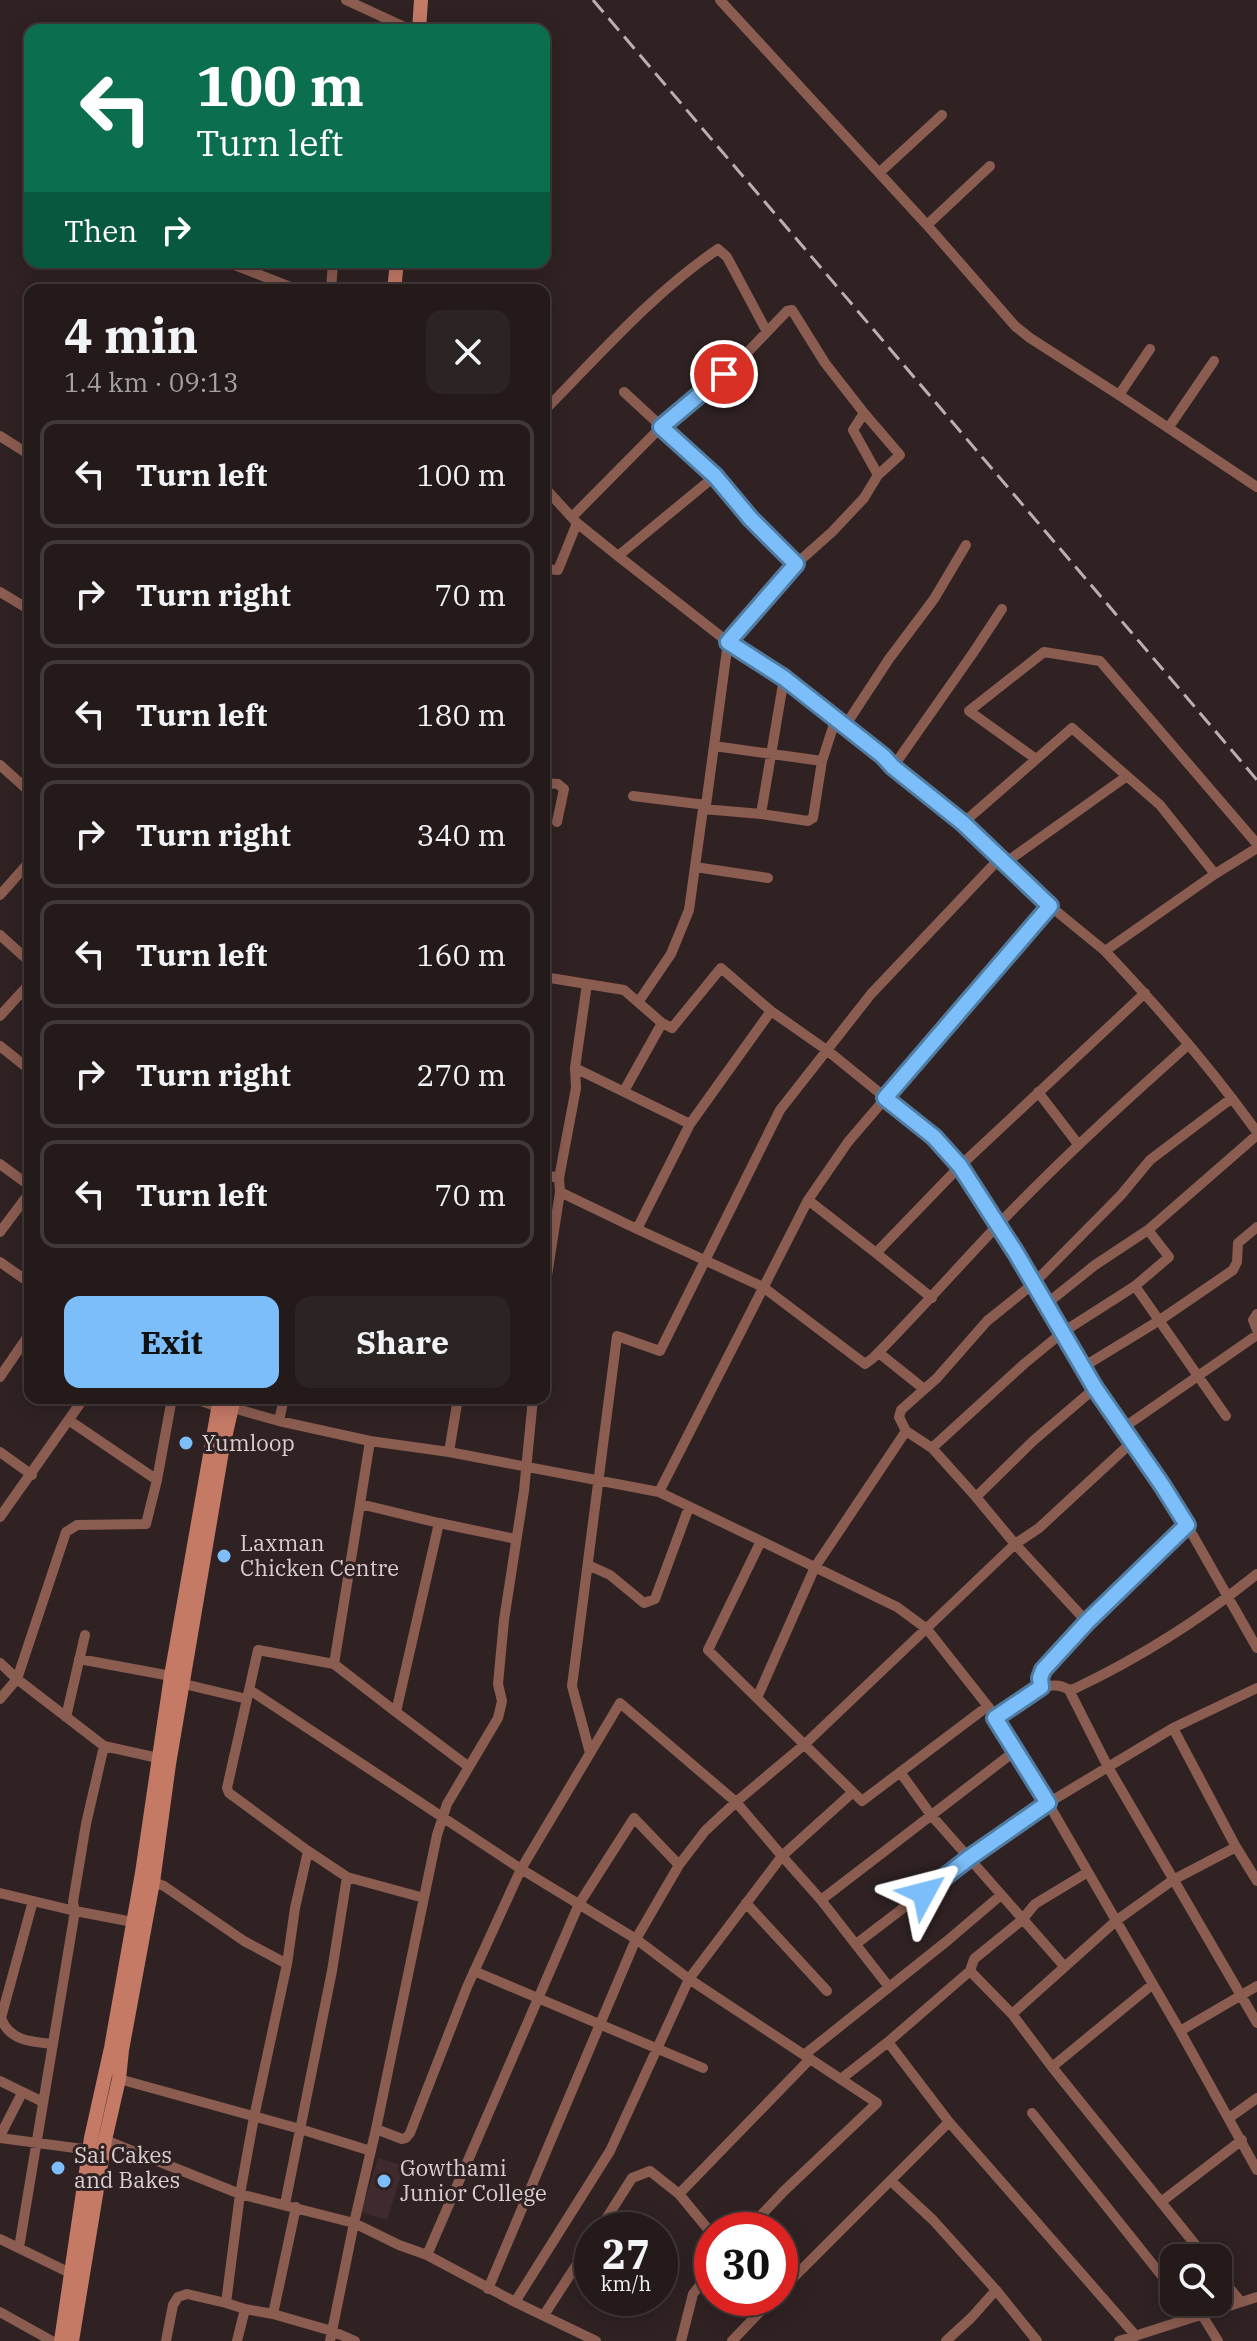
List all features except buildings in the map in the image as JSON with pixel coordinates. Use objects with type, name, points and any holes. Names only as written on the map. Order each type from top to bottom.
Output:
[{"type":"main road","points":[[419,24],[421,0]]},
{"type":"main road","points":[[61,2341],[90,2150],[133,1922],[158,1758],[177,1680],[222,1451],[226,1404]]},
{"type":"main road","points":[[72,2341],[105,2140],[119,2079],[153,1882],[177,1680]]},
{"type":"street","points":[[346,0],[398,24]]},
{"type":"street","points":[[720,0],[927,225],[1015,326],[1257,487]]},
{"type":"street","points":[[879,173],[942,115]]},
{"type":"street","points":[[927,225],[990,166]]},
{"type":"street","points":[[550,405],[681,277],[718,249],[727,257],[767,332]]},
{"type":"street","points":[[242,268],[283,284]]},
{"type":"street","points":[[550,569],[558,570],[574,520],[661,427],[744,356],[787,311],[792,310],[825,363],[900,455],[878,475],[864,498],[832,532],[796,564],[728,642],[706,805],[633,796]]},
{"type":"street","points":[[1119,395],[1150,349]]},
{"type":"street","points":[[1169,427],[1214,361]]},
{"type":"street","points":[[624,392],[715,476],[751,519],[796,564]]},
{"type":"street","points":[[864,413],[853,430],[878,475]]},
{"type":"street","points":[[0,436],[24,451]]},
{"type":"street","points":[[618,556],[715,476]]},
{"type":"street","points":[[550,494],[574,520],[618,556],[728,642],[784,678],[883,756],[963,823],[1050,906],[1105,951],[1145,993],[1232,1098],[1257,1134],[1148,1230],[1095,1265],[1045,1305]]},
{"type":"street","points":[[845,726],[889,659],[934,599],[966,545]]},
{"type":"street","points":[[0,592],[24,606]]},
{"type":"street","points":[[893,767],[1002,609]]},
{"type":"street","points":[[1036,759],[969,711],[1044,652],[1100,661],[1257,846],[1105,951]]},
{"type":"street","points":[[761,814],[784,678]]},
{"type":"street","points":[[639,1001],[671,954],[689,910],[703,809],[808,821],[813,818],[822,761],[836,718]]},
{"type":"street","points":[[963,823],[1072,728],[1160,805],[1215,874]]},
{"type":"street","points":[[714,746],[822,761]]},
{"type":"street","points":[[0,765],[24,787]]},
{"type":"street","points":[[590,1753],[572,1686],[617,1336],[660,1351],[780,1110],[871,994],[1002,861],[1127,776]]},
{"type":"street","points":[[550,783],[558,784],[564,789],[557,822]]},
{"type":"street","points":[[695,867],[768,878]]},
{"type":"street","points":[[0,895],[24,868]]},
{"type":"street","points":[[659,1492],[808,1200],[848,1142],[1050,906]]},
{"type":"street","points":[[0,935],[24,957]]},
{"type":"street","points":[[550,978],[617,988],[639,1001],[669,1028],[675,1026],[721,968],[771,1011],[828,1051],[934,1137],[960,1166],[998,1225],[1095,1388],[1187,1525],[1257,1648]]},
{"type":"street","points":[[550,1256],[560,1192],[559,1178],[576,1088],[575,1068],[587,984]]},
{"type":"street","points":[[0,1016],[24,990]]},
{"type":"street","points":[[876,1253],[960,1166],[1145,993]]},
{"type":"street","points":[[637,1229],[690,1124],[771,1011]]},
{"type":"street","points":[[624,1091],[662,1023]]},
{"type":"street","points":[[560,1192],[763,1287],[865,1364],[879,1353],[1078,1144],[1188,1045]]},
{"type":"street","points":[[0,1046],[24,1065]]},
{"type":"street","points":[[575,1068],[690,1124]]},
{"type":"street","points":[[1038,1092],[1078,1144]]},
{"type":"street","points":[[1087,1622],[932,1448],[906,1431],[899,1413],[987,1321],[1033,1284],[1121,1195],[1150,1160],[1232,1098]]},
{"type":"street","points":[[0,1164],[24,1182]]},
{"type":"street","points":[[550,1176],[559,1178]]},
{"type":"street","points":[[0,1232],[24,1200]]},
{"type":"street","points":[[808,1200],[932,1298]]},
{"type":"street","points":[[1083,1367],[1233,1270],[1237,1262],[1238,1243],[1257,1227]]},
{"type":"street","points":[[932,1448],[1063,1332],[1135,1286],[1169,1257],[1148,1230]]},
{"type":"street","points":[[0,1262],[24,1279]]},
{"type":"street","points":[[1135,1286],[1226,1416]]},
{"type":"street","points":[[1123,1428],[1257,1333],[1253,1320],[1257,1314]]},
{"type":"street","points":[[0,1377],[24,1342]]},
{"type":"street","points":[[879,1353],[924,1389]]},
{"type":"street","points":[[976,1497],[1033,1441],[1095,1388]]},
{"type":"street","points":[[0,1517],[80,1404]]},
{"type":"street","points":[[0,1699],[17,1679],[66,1532],[77,1525],[146,1524],[171,1404]]},
{"type":"street","points":[[229,1404],[279,1421],[370,1441],[449,1452],[659,1492],[897,1607],[927,1629],[992,1712],[1048,1803],[1257,2170]]},
{"type":"street","points":[[279,1421],[283,1404]]},
{"type":"street","points":[[449,1452],[457,1404]]},
{"type":"street","points":[[331,2336],[443,1817],[447,1804],[498,1718],[502,1701],[498,1684],[500,1658],[527,1467],[532,1404]]},
{"type":"street","points":[[70,1421],[157,1480]]},
{"type":"street","points":[[757,1698],[815,1567],[906,1431]]},
{"type":"street","points":[[334,1664],[370,1441]]},
{"type":"street","points":[[488,2289],[636,1939],[679,1865],[705,1831],[736,1802],[805,1744],[1015,1544],[1039,1528],[1132,1442]]},
{"type":"street","points":[[0,1452],[32,1475]]},
{"type":"street","points":[[360,1504],[516,1539]]},
{"type":"street","points":[[588,1565],[610,1575],[644,1603],[655,1599],[689,1507]]},
{"type":"street","points":[[396,1712],[439,1523]]},
{"type":"street","points":[[1041,1682],[1043,1670],[1087,1622],[1187,1525]]},
{"type":"street","points":[[761,1541],[708,1650],[862,1801],[900,1772],[1041,1682],[1063,1686],[1069,1690],[1108,1767],[1257,2023]]},
{"type":"street","points":[[1069,1690],[1131,1662],[1227,1592],[1257,1574]]},
{"type":"street","points":[[66,1717],[85,1635]]},
{"type":"street","points":[[424,1898],[347,1877],[229,1793],[229,1778],[258,1650],[334,1664],[469,1767]]},
{"type":"street","points":[[79,1659],[248,1694],[636,1939],[689,1979],[877,2103],[764,2212]]},
{"type":"street","points":[[0,1663],[104,1746],[158,1758]]},
{"type":"street","points":[[856,1944],[969,1858],[1048,1803],[1173,1728],[1257,1688]]},
{"type":"street","points":[[376,2129],[402,2139],[410,2133],[474,1971],[521,1869],[620,1703],[736,1802],[821,1900],[889,1987]]},
{"type":"street","points":[[1173,1728],[1257,1881]]},
{"type":"street","points":[[19,2248],[75,1911],[73,1902],[86,1824],[104,1746]]},
{"type":"street","points":[[821,1900],[1015,1751]]},
{"type":"street","points":[[900,1772],[931,1815],[1064,1966]]},
{"type":"street","points":[[515,2302],[610,2151],[689,1979],[782,1856],[853,1792]]},
{"type":"street","points":[[427,2255],[579,1904],[634,1818],[679,1865]]},
{"type":"street","points":[[1012,2014],[1117,1920],[1173,1880],[1236,1847]]},
{"type":"street","points":[[226,2303],[240,2194],[308,1851]]},
{"type":"street","points":[[841,2079],[970,1971],[974,1959],[1022,1920],[1035,1904],[1088,1872]]},
{"type":"street","points":[[273,2314],[300,2129],[332,1971],[347,1877]]},
{"type":"street","points":[[153,1882],[164,1886],[244,1941],[287,1964]]},
{"type":"street","points":[[0,1893],[133,1922]]},
{"type":"street","points":[[679,2194],[807,2057],[1001,1895]]},
{"type":"street","points":[[33,1901],[1,2018],[13,2035],[28,2041],[53,2044]]},
{"type":"street","points":[[746,1903],[827,1991]]},
{"type":"street","points":[[474,1971],[703,2068]]},
{"type":"street","points":[[970,1971],[1012,2014],[1195,2244]]},
{"type":"street","points":[[1052,2067],[1153,1984]]},
{"type":"street","points":[[1180,2031],[1257,1986]]},
{"type":"street","points":[[888,2042],[949,2122],[1136,2336]]},
{"type":"street","points":[[119,2079],[371,2151]]},
{"type":"street","points":[[0,2081],[43,2102]]},
{"type":"street","points":[[22,2093],[0,2137],[90,2150]]},
{"type":"street","points":[[1229,2118],[1257,2098]]},
{"type":"street","points":[[1032,2113],[1160,2273]]},
{"type":"street","points":[[798,2273],[949,2122]]},
{"type":"street","points":[[105,2140],[240,2194],[354,2223],[427,2255],[488,2289],[596,2341]]},
{"type":"street","points":[[1161,2202],[1242,2140]]},
{"type":"street","points":[[610,2212],[632,2178],[650,2171],[679,2194],[694,2212]]},
{"type":"street","points":[[891,2181],[933,2220],[1037,2341]]},
{"type":"street","points":[[0,2239],[70,2273]]},
{"type":"street","points":[[544,2315],[574,2269]]},
{"type":"street","points":[[946,2341],[996,2290]]},
{"type":"street","points":[[1232,2291],[1241,2302]]},
{"type":"street","points":[[681,2341],[694,2293]]},
{"type":"street","points":[[166,2341],[173,2305],[178,2297],[187,2294],[273,2314],[331,2336],[355,2341]]},
{"type":"street","points":[[1232,2305],[1255,2300]]},
{"type":"street","points":[[237,2341],[245,2309]]},
{"type":"street","points":[[0,2312],[52,2341]]},
{"type":"street","points":[[732,2341],[756,2316]]},
{"type":"street","points":[[1119,2341],[1198,2316],[1218,2341]]},
{"type":"shaded area","points":[[378,2158],[404,2166],[387,2220],[361,2212]]},
{"type":"railway","points":[[593,0],[1257,780]]},
{"type":"place","name":"Yumloop","points":[[186,1443]]},
{"type":"place","name":"Laxman Chicken Centre","points":[[224,1556]]},
{"type":"place","name":"Sai Cakes and Bakes","points":[[58,2168]]},
{"type":"place","name":"Gowthami Junior College","points":[[384,2181]]},
{"type":"route","points":[[724,374],[661,427],[715,476],[751,519],[796,564],[728,642],[784,678],[883,756],[963,823],[1050,906],[885,1098],[934,1137],[960,1166],[1016,1253],[1095,1388],[1187,1525],[1087,1622],[1043,1670],[1041,1687],[995,1718],[1048,1803],[924,1893]]}]
